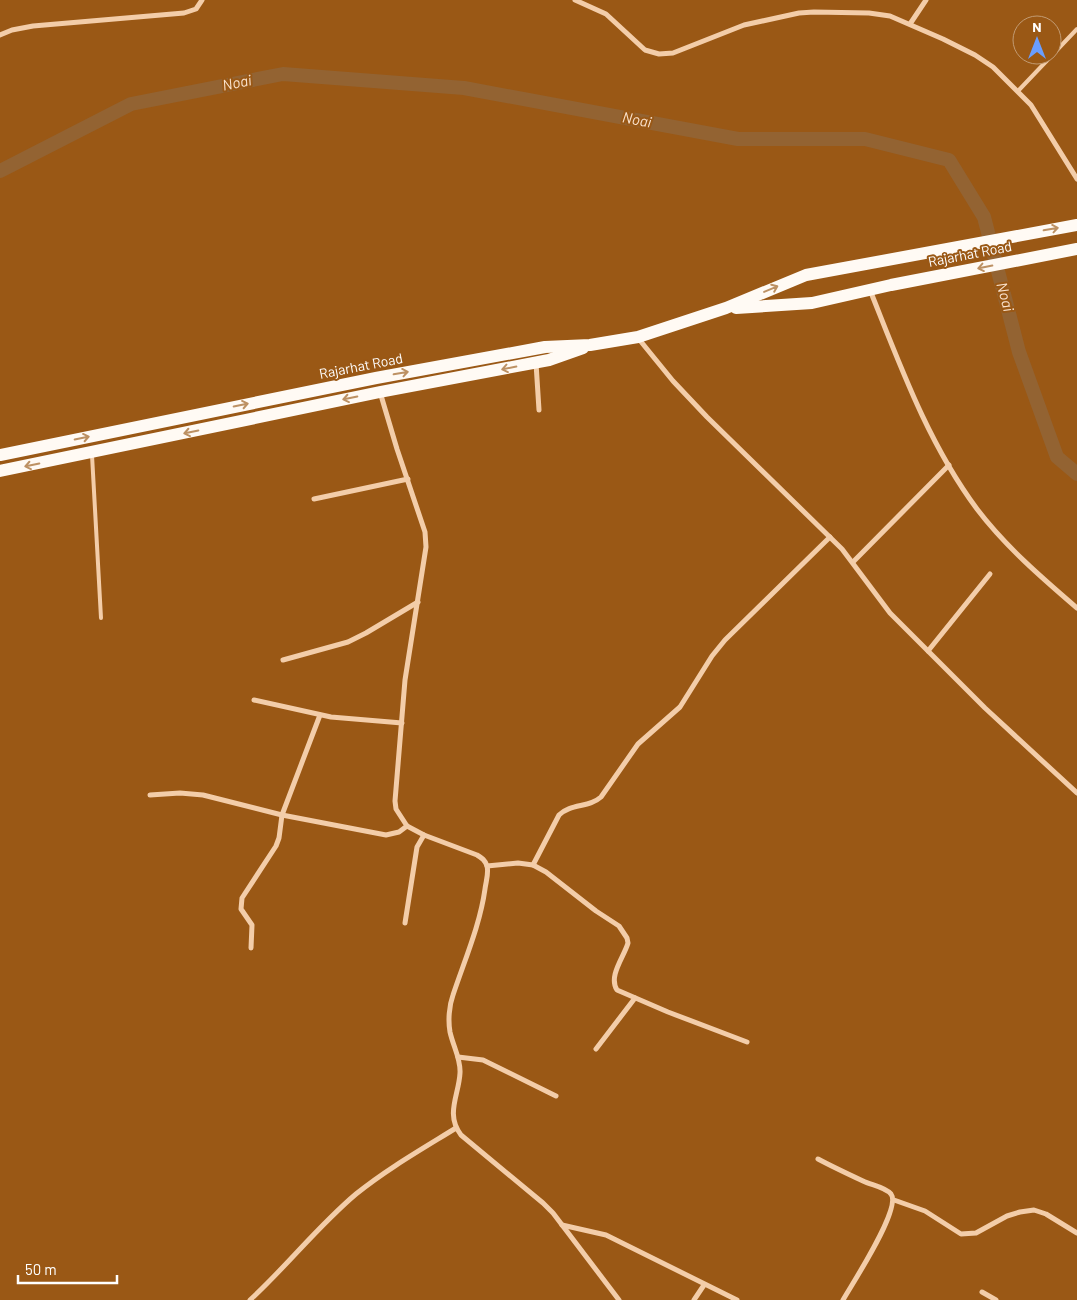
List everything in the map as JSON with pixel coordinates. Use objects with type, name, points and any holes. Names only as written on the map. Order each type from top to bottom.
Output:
[{"type":"main road","points":[[726,308],[806,275],[1077,225]]},
{"type":"main road","name":"Rajarhat Road","points":[[0,455],[376,378],[545,348],[590,345],[638,337],[726,308],[812,304],[891,285],[1077,249]]},
{"type":"main road","points":[[0,471],[380,392],[557,358],[590,345]]},
{"type":"street","points":[[0,35],[22,27],[184,13],[196,9],[202,0]]},
{"type":"street","points":[[575,0],[606,14],[645,50],[659,54],[673,53],[757,21],[799,13],[869,13],[890,16],[983,60],[1018,91],[1036,112],[1077,179]]},
{"type":"street","points":[[910,24],[926,0]]},
{"type":"street","points":[[870,290],[914,401],[962,487],[997,532],[1045,580],[1077,608]]},
{"type":"street","points":[[638,337],[673,381],[707,417],[830,537],[853,562],[886,609],[985,708],[1077,793]]},
{"type":"street","points":[[536,362],[539,410]]},
{"type":"street","points":[[380,392],[426,540],[405,680],[395,801],[396,809],[407,826],[424,835],[484,859],[488,874],[480,917],[451,1005],[450,1032],[460,1066],[460,1077],[453,1106],[453,1118],[456,1128],[461,1135],[543,1203],[562,1224],[620,1300]]},
{"type":"street","points":[[853,562],[949,465]]},
{"type":"street","points":[[314,499],[408,479]]},
{"type":"street","points":[[533,865],[559,815],[565,809],[596,802],[601,797],[638,744],[680,707],[712,656],[725,640],[830,537]]},
{"type":"street","points":[[928,651],[990,574]]},
{"type":"street","points":[[283,660],[366,634],[418,602]]},
{"type":"street","points":[[254,700],[320,715],[402,723]]},
{"type":"street","points":[[252,948],[252,925],[240,904],[276,846],[282,815],[320,715]]},
{"type":"street","points":[[150,796],[190,793],[282,815],[386,835],[399,832],[407,826]]},
{"type":"street","points":[[405,923],[417,847],[424,835]]},
{"type":"street","points":[[487,866],[518,863],[533,865],[546,872],[596,911],[619,926],[628,943],[614,983],[617,990],[747,1042]]},
{"type":"street","points":[[596,1049],[635,998]]},
{"type":"street","points":[[458,1057],[483,1060],[556,1096]]},
{"type":"street","points":[[250,1300],[357,1194],[416,1152],[456,1128]]},
{"type":"street","points":[[818,1159],[888,1192],[894,1200],[892,1209],[875,1246],[843,1300]]},
{"type":"street","points":[[894,1200],[925,1212],[961,1234],[976,1233],[1007,1216],[1034,1210],[1046,1214],[1077,1233]]},
{"type":"street","points":[[562,1224],[606,1235],[737,1300]]},
{"type":"street","points":[[694,1300],[704,1285]]},
{"type":"street","points":[[982,1292],[996,1300]]},
{"type":"lane","points":[[1018,91],[1077,30]]},
{"type":"lane","points":[[92,452],[101,618]]},
{"type":"waterway","name":"Noai","points":[[0,171],[131,104],[283,74],[464,88],[738,139],[865,139],[949,160],[984,217],[1019,352],[1057,457],[1077,474]]}]
